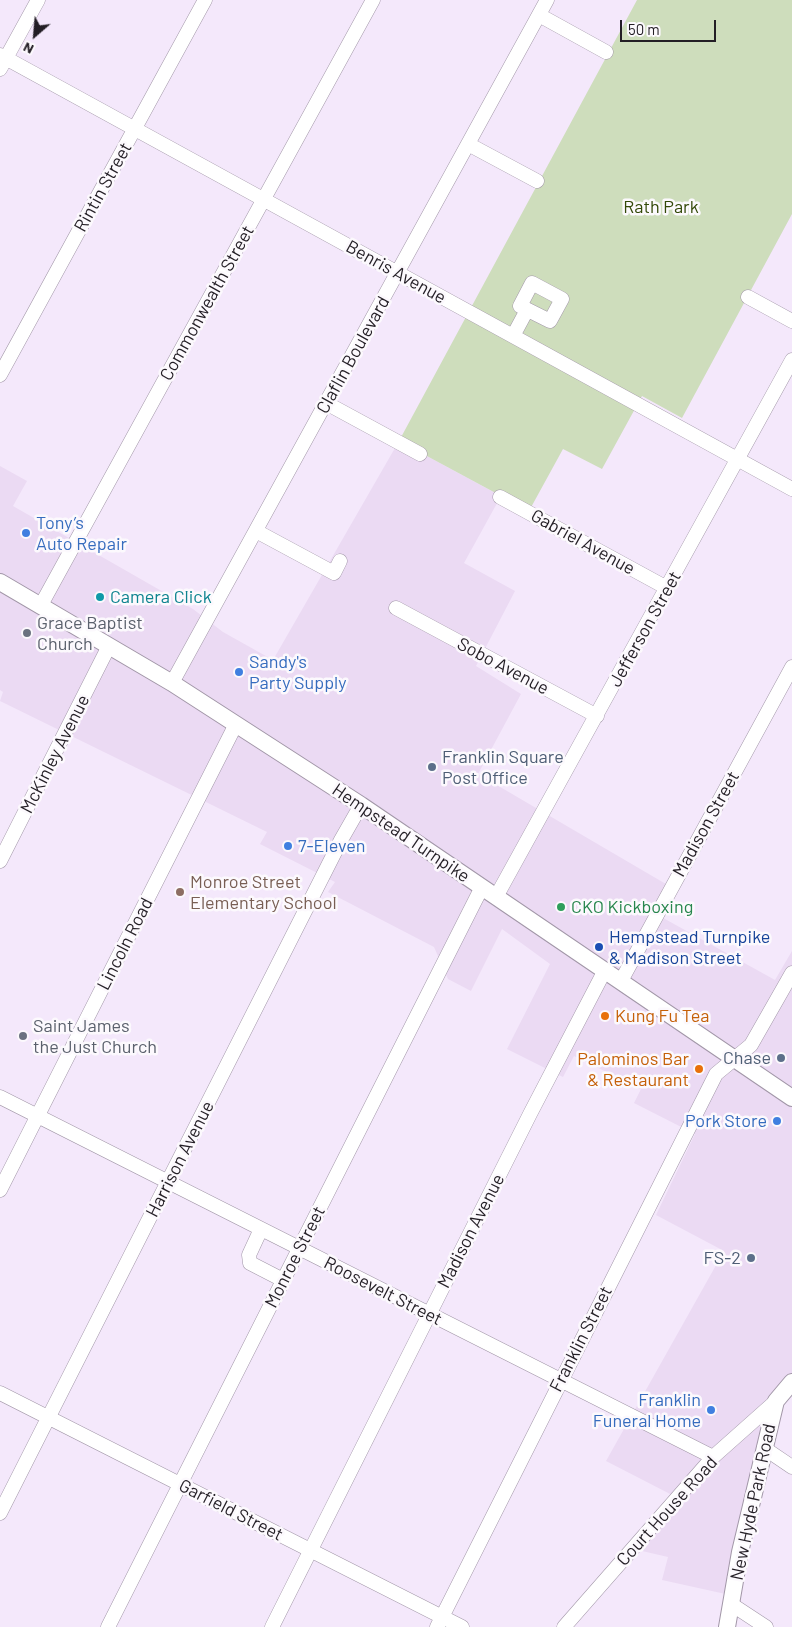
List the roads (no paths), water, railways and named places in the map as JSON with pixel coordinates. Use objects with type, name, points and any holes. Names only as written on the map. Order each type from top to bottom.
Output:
[{"type":"main road","name":"Hempstead Turnpike","points":[[0,582],[172,683],[361,805],[792,1098]]},
{"type":"main road","name":"New Hyde Park Road","points":[[727,1627],[740,1552],[776,1402],[792,1382]]},
{"type":"street","points":[[2,61],[38,0]]},
{"type":"street","name":"Rintin Street","points":[[0,375],[205,0]]},
{"type":"street","name":"Commonwealth Street","points":[[41,605],[373,0]]},
{"type":"street","name":"Claflin Boulevard","points":[[172,683],[547,0]]},
{"type":"street","points":[[539,15],[606,52]]},
{"type":"street","name":"Benris Avenue","points":[[2,61],[135,129],[792,489]]},
{"type":"street","points":[[468,144],[536,181]]},
{"type":"street","points":[[748,297],[792,321]]},
{"type":"street","points":[[513,336],[527,310]]},
{"type":"street","name":"Jefferson Street","points":[[496,897],[792,360]]},
{"type":"street","points":[[326,403],[420,454]]},
{"type":"street","name":"Gabriel Avenue","points":[[500,497],[667,588]]},
{"type":"street","points":[[256,531],[334,573],[340,561]]},
{"type":"street","name":"Sobo Avenue","points":[[396,608],[597,716]]},
{"type":"street","name":"McKinley Avenue","points":[[0,862],[109,646]]},
{"type":"street","name":"Madison Street","points":[[621,982],[792,667]]},
{"type":"street","name":"Lincoln Road","points":[[0,1190],[236,724]]},
{"type":"street","name":"Harrison Avenue","points":[[0,1514],[341,840],[361,805]]},
{"type":"street","name":"Monroe Street","points":[[108,1627],[482,887]]},
{"type":"street","name":"Madison Avenue","points":[[272,1627],[530,1114],[605,970]]},
{"type":"street","name":"Franklin Street","points":[[439,1622],[716,1074],[751,1044],[792,973]]},
{"type":"street","name":"Roosevelt Street","points":[[0,1097],[713,1457]]},
{"type":"street","points":[[261,1229],[249,1255],[250,1263],[283,1280]]},
{"type":"street","name":"Garfield Street","points":[[0,1393],[311,1550],[439,1622],[462,1627]]},
{"type":"street","name":"Court House Road","points":[[564,1627],[713,1457],[776,1402]]},
{"type":"street","points":[[764,1448],[792,1467]]},
{"type":"street","points":[[731,1604],[766,1627]]},
{"type":"place","name":"Tony’s Auto Repair","points":[[26,533]]},
{"type":"place","name":"Camera Click","points":[[100,597]]},
{"type":"place","name":"Grace Baptist Church","points":[[27,633]]},
{"type":"place","name":"Sandy's Party Supply","points":[[239,672]]},
{"type":"place","name":"Franklin Square Post Office","points":[[432,767]]},
{"type":"place","name":"7-Eleven","points":[[288,846]]},
{"type":"place","name":"Monroe Street Elementary School","points":[[180,892]]},
{"type":"place","name":"CKO Kickboxing","points":[[561,907]]},
{"type":"place","name":"Hempstead Turnpike & Madison Street","points":[[599,947]]},
{"type":"place","name":"Kung Fu Tea","points":[[605,1016]]},
{"type":"place","name":"Saint James the Just Church","points":[[23,1036]]},
{"type":"place","name":"Chase","points":[[781,1058]]},
{"type":"place","name":"Palominos Bar & Restaurant","points":[[699,1069]]},
{"type":"place","name":"Pork Store","points":[[777,1121]]},
{"type":"place","name":"FS-2","points":[[751,1258]]},
{"type":"place","name":"Franklin Funeral Home","points":[[711,1410]]},
{"type":"park label","name":"Rath Park","points":[[661,207]]}]
